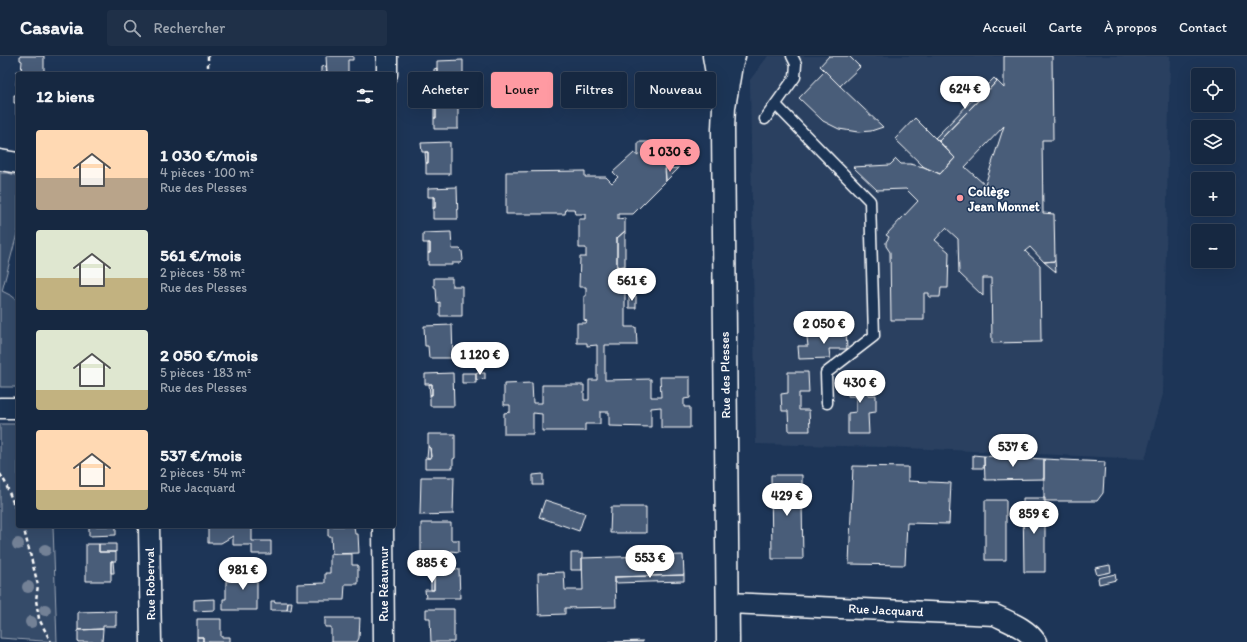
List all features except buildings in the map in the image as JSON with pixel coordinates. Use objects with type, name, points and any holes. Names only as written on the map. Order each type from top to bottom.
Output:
[{"type":"street","points":[[387,56],[387,72]]},
{"type":"street","name":"Rue des Plesses","points":[[714,56],[724,107]]},
{"type":"street","name":"Rue des Plesses","points":[[728,642],[724,107],[731,65],[734,56]]},
{"type":"street","points":[[0,160],[16,163]]},
{"type":"street","points":[[0,408],[16,408]]},
{"type":"street","name":"Rue Roberval","points":[[149,528],[151,642]]},
{"type":"street","name":"Rue Réaumur","points":[[383,528],[384,642]]},
{"type":"street","name":"Rue Jacquard","points":[[728,603],[995,615],[1019,626],[1036,642]]},
{"type":"lane","points":[[765,118],[776,105],[795,77],[796,64],[792,56]]},
{"type":"lane","points":[[776,105],[870,201],[874,336],[826,374],[827,403]]},
{"type":"path","points":[[208,56],[208,72]]},
{"type":"path","points":[[0,474],[5,482],[16,509]]},
{"type":"path","points":[[23,528],[38,585],[36,600],[38,619],[51,642]]},
{"type":"shaded area","name":"Collège Jean Monnet","points":[[768,56],[1170,56],[1163,394],[1145,459],[885,447],[756,444],[750,80]]},
{"type":"shaded area","points":[[0,173],[8,173],[16,175],[16,238],[2,291],[16,299],[16,387],[0,387]]},
{"type":"shaded area","points":[[0,424],[16,424],[16,528],[53,528],[57,642],[0,638]]},
{"type":"place","name":"Collège Jean Monnet","points":[[960,198]]}]
